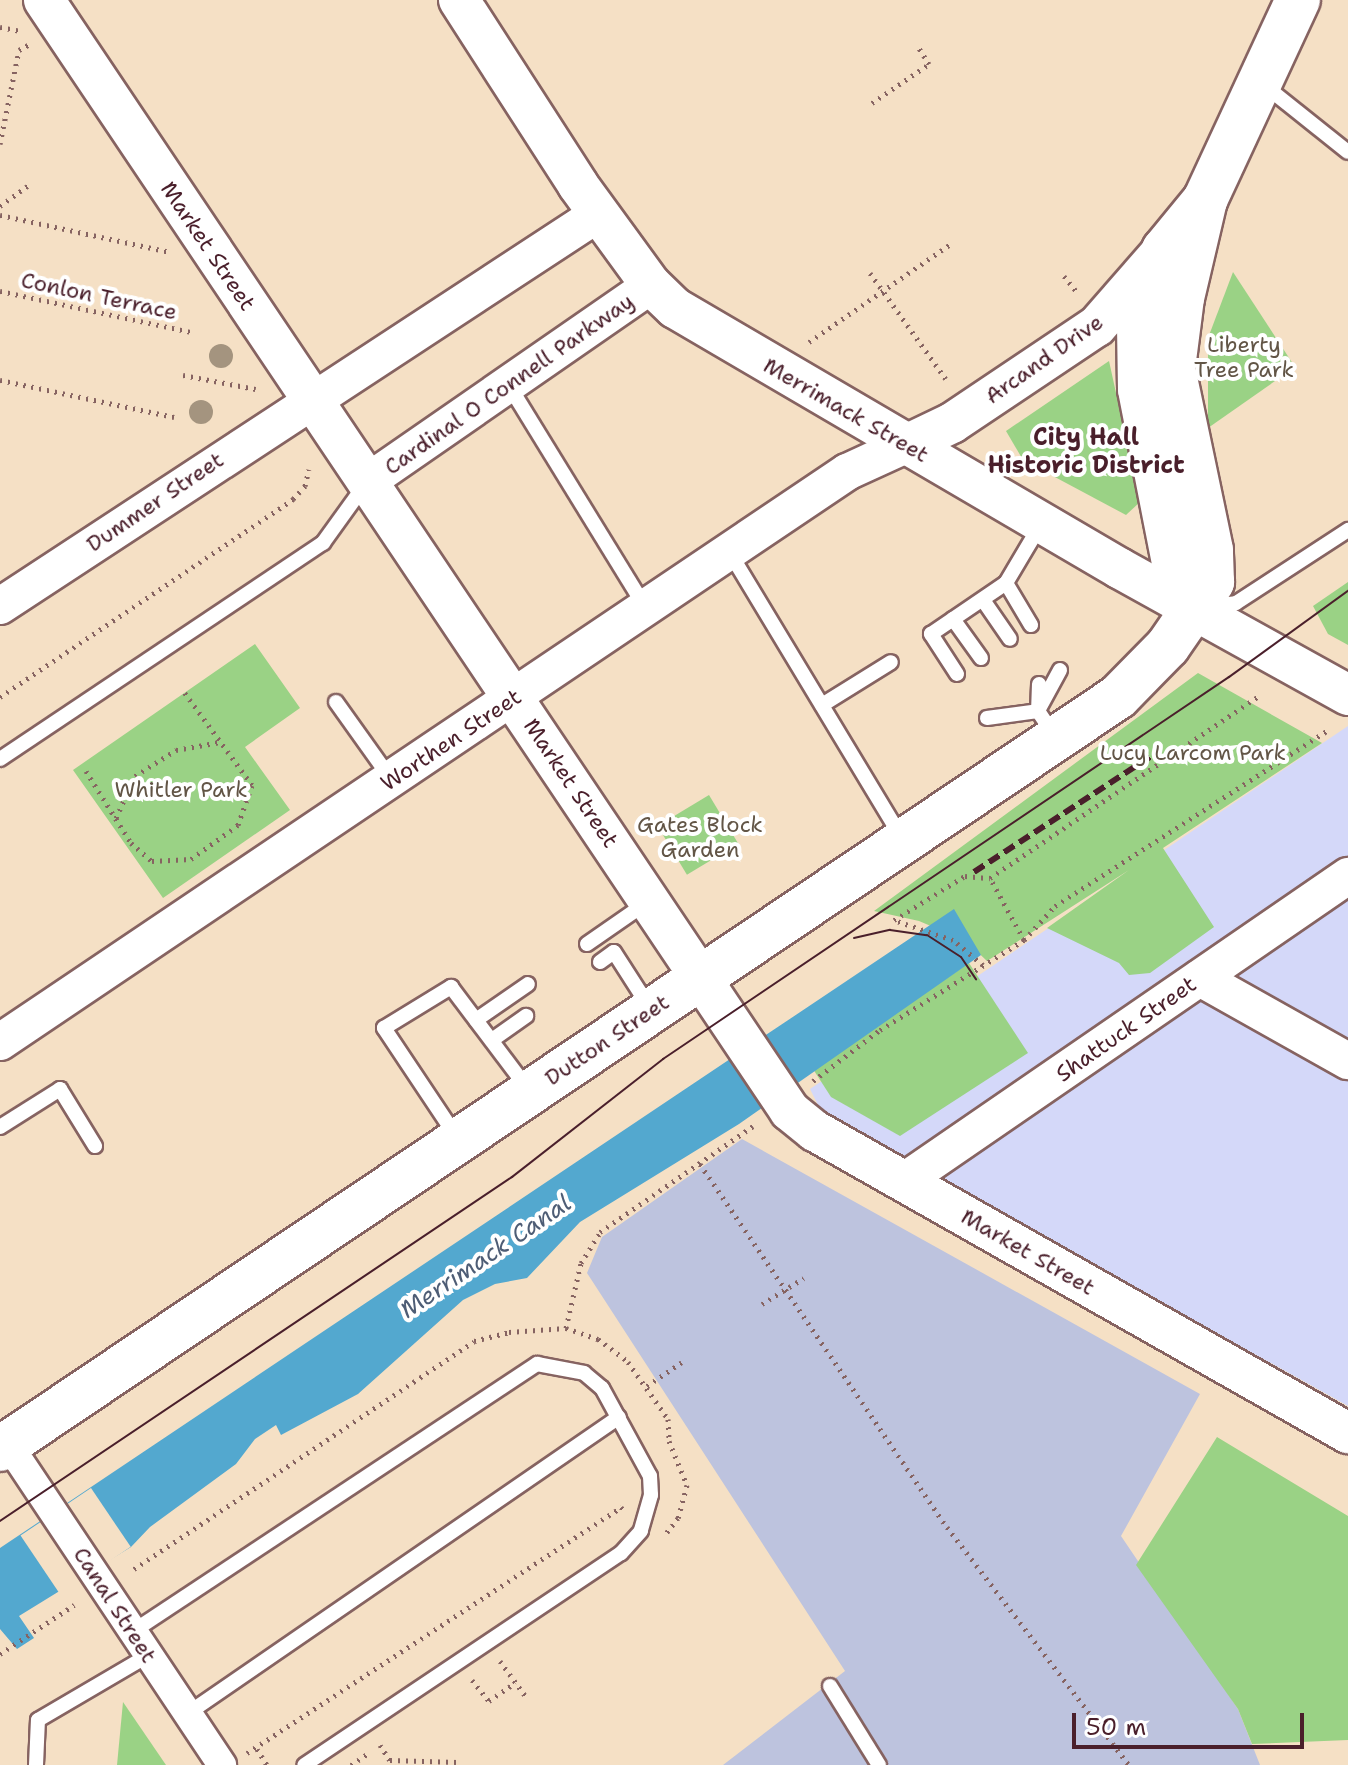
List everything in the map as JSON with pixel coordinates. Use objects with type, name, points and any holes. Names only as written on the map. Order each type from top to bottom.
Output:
[{"type":"main road","name":"Arcand Drive","points":[[1164,250],[1146,290],[1137,360],[1176,573],[1193,608],[1212,582],[1211,550],[1173,368],[1177,324],[1205,200],[1298,0]]},
{"type":"main road","name":"Merrimack Street","points":[[465,2],[598,214],[651,285],[675,308],[906,445],[1348,695]]},
{"type":"main road","name":"Market Street","points":[[32,16],[367,482],[782,1102],[806,1126],[1348,1433]]},
{"type":"main road","name":"Arcand Drive","points":[[906,445],[952,423],[1097,326],[1205,200]]},
{"type":"main road","name":"Dutton Street","points":[[3,1442],[903,840],[1047,724],[1118,697],[1168,646],[1193,608]]},
{"type":"street","points":[[310,400],[598,214]]},
{"type":"street","name":"Cardinal O Connell Parkway","points":[[367,482],[651,285]]},
{"type":"street","name":"Dummer Street","points":[[0,606],[310,400]]},
{"type":"street","name":"Worthen Street","points":[[0,1042],[515,699],[847,472],[906,445]]},
{"type":"street","name":"Shattuck Street","points":[[904,1181],[1346,880]]},
{"type":"street","points":[[1200,978],[1348,1061]]},
{"type":"street","name":"Canal Street","points":[[3,1442],[55,1512],[187,1714],[231,1761]]},
{"type":"lane","points":[[1260,82],[1348,152]]},
{"type":"lane","points":[[508,384],[647,609]]},
{"type":"lane","points":[[0,759],[323,543],[367,482]]},
{"type":"lane","points":[[957,674],[931,634],[1006,583],[1042,523]]},
{"type":"lane","points":[[1193,608],[1236,603],[1348,530]]},
{"type":"lane","points":[[730,553],[903,840]]},
{"type":"lane","points":[[1006,583],[1031,625]]},
{"type":"lane","points":[[983,600],[1010,639]]},
{"type":"lane","points":[[953,619],[981,658]]},
{"type":"lane","points":[[822,705],[891,662]]},
{"type":"lane","points":[[1047,724],[1060,670]]},
{"type":"lane","points":[[1039,684],[1047,724]]},
{"type":"lane","points":[[336,702],[392,780]]},
{"type":"lane","points":[[1009,703],[1047,724]]},
{"type":"lane","points":[[987,718],[1047,724]]},
{"type":"lane","points":[[587,944],[649,900]]},
{"type":"lane","points":[[601,934],[651,1009]]},
{"type":"lane","points":[[600,962],[614,952]]},
{"type":"lane","points":[[476,1020],[528,984]]},
{"type":"lane","points":[[459,1139],[384,1028],[451,987],[530,1092]]},
{"type":"lane","points":[[492,1040],[526,1016]]},
{"type":"lane","points":[[0,1127],[60,1089],[95,1146]]},
{"type":"lane","points":[[132,1632],[537,1364],[584,1373],[602,1388],[650,1476],[641,1531],[621,1553],[304,1765]]},
{"type":"lane","points":[[187,1714],[619,1417]]},
{"type":"lane","points":[[36,1765],[38,1720],[147,1656]]},
{"type":"lane","points":[[830,1686],[879,1765]]},
{"type":"path","points":[[0,27],[32,16]]},
{"type":"path","points":[[0,144],[19,50],[30,44]]},
{"type":"path","points":[[872,103],[929,64],[917,45]]},
{"type":"path","points":[[0,206],[29,185]]},
{"type":"path","points":[[0,215],[170,252]]},
{"type":"path","points":[[809,342],[952,243]]},
{"type":"path","points":[[870,273],[946,379]]},
{"type":"path","points":[[1064,276],[1083,301]]},
{"type":"path","name":"Conlon Terrace","points":[[0,291],[192,332]]},
{"type":"path","points":[[183,375],[256,389]]},
{"type":"path","points":[[0,380],[174,417]]},
{"type":"path","points":[[0,697],[293,499],[305,486],[309,469]]},
{"type":"path","points":[[86,771],[131,843],[152,861],[191,859],[238,825],[252,785],[182,689]]},
{"type":"path","points":[[983,965],[953,940],[922,926],[894,920],[965,876],[990,878],[1260,695]]},
{"type":"path","points":[[566,1328],[581,1263],[600,1232],[700,1164],[782,1102],[1024,940],[1055,906],[1327,731]]},
{"type":"path","points":[[115,818],[135,776],[176,750],[220,742]]},
{"type":"path","points":[[990,878],[1024,940]]},
{"type":"path","points":[[700,1164],[947,1527],[1129,1765]]},
{"type":"path","points":[[762,1304],[804,1278]]},
{"type":"path","points":[[134,1569],[474,1341],[509,1332],[566,1328],[598,1339],[628,1362],[668,1419],[669,1441],[687,1485],[678,1518],[654,1548],[621,1507],[257,1749],[231,1761]]},
{"type":"path","points":[[647,1386],[682,1362]]},
{"type":"path","points":[[0,1654],[74,1605]]},
{"type":"path","points":[[491,1667],[509,1655]]},
{"type":"path","points":[[500,1661],[527,1698]]},
{"type":"path","points":[[461,1688],[481,1674]]},
{"type":"path","points":[[472,1680],[489,1701],[515,1683]]},
{"type":"path","points":[[351,1765],[392,1736]]},
{"type":"path","points":[[380,1745],[392,1762],[458,1762]]},
{"type":"path","points":[[257,1749],[267,1765]]},
{"type":"shaded area","points":[[1348,726],[1348,1406],[822,1113],[810,1089]]},
{"type":"shaded area","points":[[742,1139],[1200,1394],[1121,1536],[1238,1709],[1260,1765],[723,1765],[845,1671],[587,1273],[602,1237]]},
{"type":"green space","name":"Liberty Tree Park","points":[[1233,272],[1295,367],[1208,428],[1208,338]]},
{"type":"green space","points":[[1109,361],[1140,502],[1126,515],[1023,460],[1006,431]]},
{"type":"green space","points":[[1348,582],[1348,645],[1328,634],[1313,606]]},
{"type":"green space","name":"Whitler Park","points":[[255,644],[300,708],[245,747],[290,810],[163,898],[73,770]]},
{"type":"green space","name":"Lucy Larcom Park","points":[[1198,673],[1322,743],[1163,848],[1214,927],[1150,973],[1129,975],[1119,963],[1047,928],[1129,870],[987,961],[966,941],[919,921],[874,911]]},
{"type":"green space","name":"Gates Block Garden","points":[[709,795],[738,844],[687,875],[658,826]]},
{"type":"green space","points":[[969,963],[1028,1053],[900,1136],[831,1097],[813,1069]]},
{"type":"green space","points":[[1217,1437],[1348,1516],[1348,1740],[1252,1744],[1238,1709],[1136,1565]]},
{"type":"green space","points":[[123,1702],[166,1765],[117,1765]]},
{"type":"water","name":"Merrimack Canal","points":[[954,909],[981,955],[739,1124],[580,1222],[527,1278],[495,1284],[463,1300],[358,1394],[281,1435],[276,1425],[255,1439],[236,1464],[150,1527],[131,1547],[19,1616],[34,1638],[17,1649],[0,1629],[0,1548]]},
{"type":"pier","points":[[91,1488],[131,1547],[60,1594],[21,1536]]},
{"type":"tram line","points":[[0,1521],[512,1177],[663,1059],[1229,677],[1348,591]]},
{"type":"tram line","points":[[854,938],[890,930],[927,935],[961,957],[976,979]]},
{"type":"railway","points":[[974,872],[1156,753]]},
{"type":"district","name":"City Hall Historic District","points":[[1086,452]]}]
